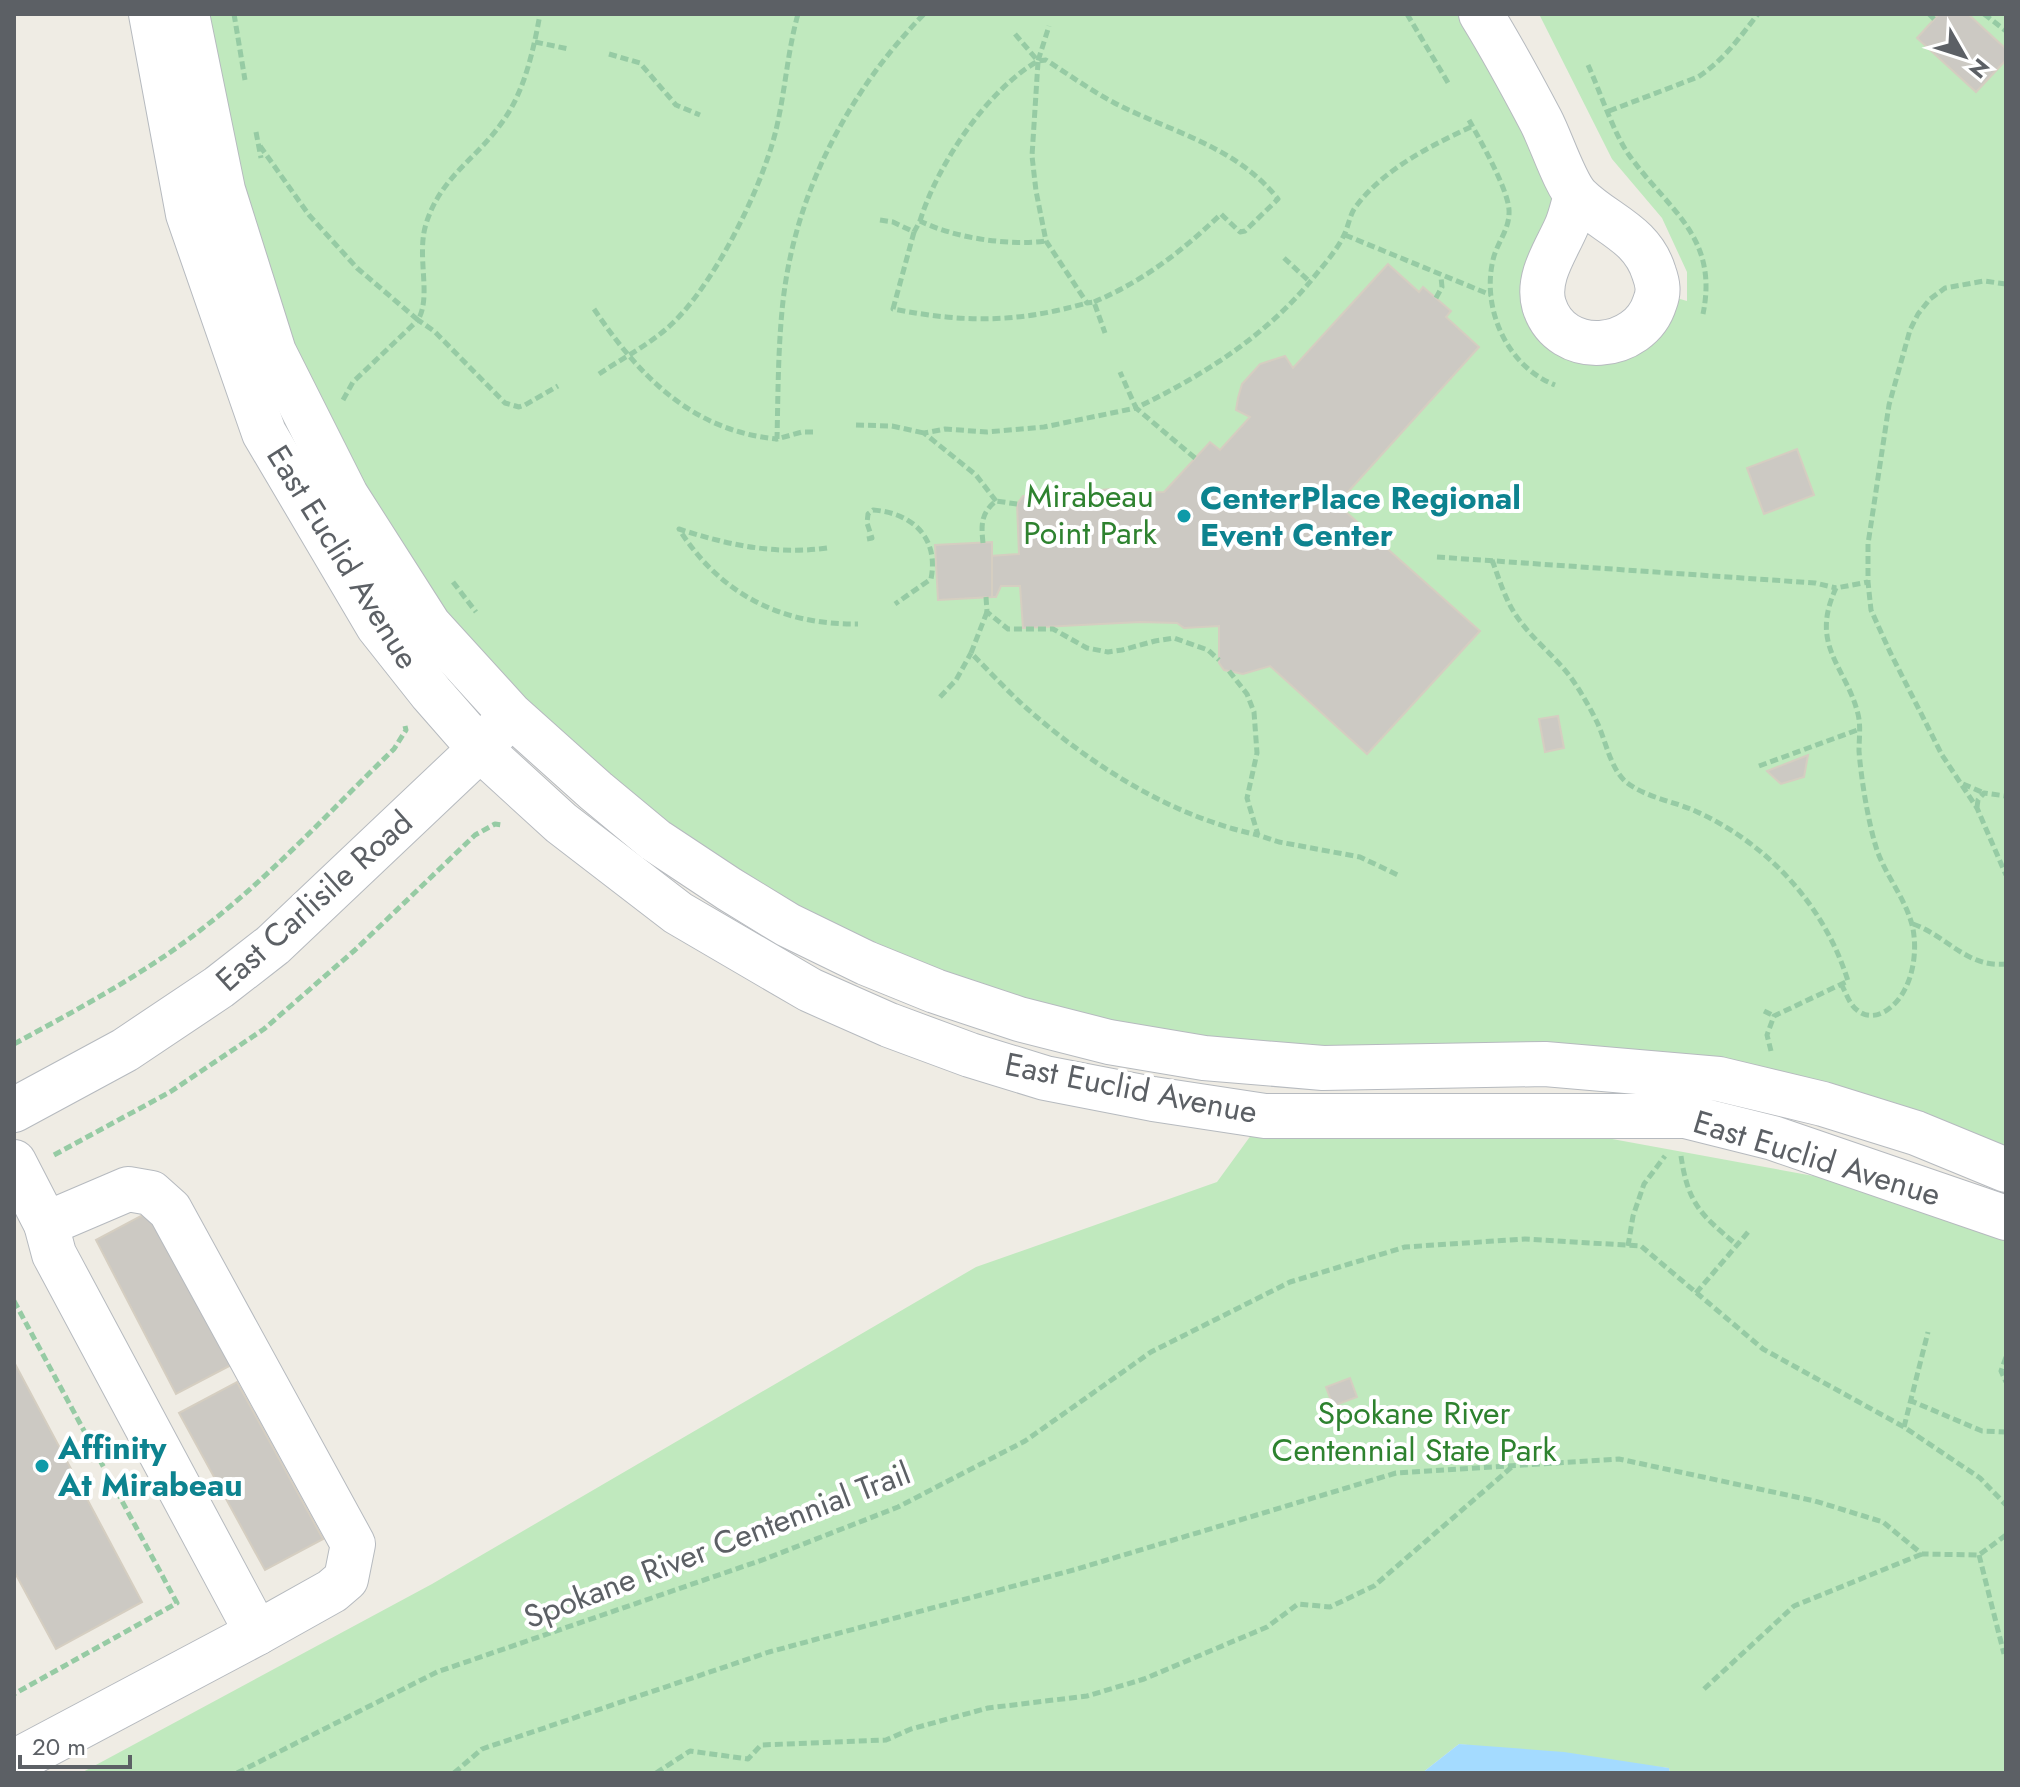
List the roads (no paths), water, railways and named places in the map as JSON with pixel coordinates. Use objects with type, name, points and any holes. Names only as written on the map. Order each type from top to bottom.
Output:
[{"type":"street","name":"East Euclid Avenue","points":[[151,14],[188,214],[264,433],[378,626],[431,693],[480,749],[561,823],[678,913],[810,990],[889,1025],[1045,1078],[1265,1116],[1685,1116],[1773,1138],[2006,1218]]},
{"type":"street","name":"East Euclid Avenue","points":[[187,14],[223,190],[274,352],[346,495],[429,625],[511,715],[584,781],[655,840],[788,925],[866,963],[935,991],[1019,1019],[1109,1042],[1204,1058],[1323,1068],[1545,1064],[1719,1079],[1823,1104],[1916,1133],[2006,1170]]},
{"type":"street","points":[[1481,14],[1541,121],[1576,195]]},
{"type":"street","name":"East Carlisile Road","points":[[14,1110],[125,1050],[219,987],[273,945],[480,749],[511,715]]},
{"type":"street","points":[[17,1168],[46,1224],[54,1254],[257,1633]]},
{"type":"street","points":[[14,1762],[332,1591],[346,1579],[353,1544],[170,1210],[151,1193],[128,1189],[46,1224]]},
{"type":"water","points":[[1459,1744],[1564,1752],[1669,1768],[1670,1773],[1422,1773]]},
{"type":"place","name":"CenterPlace Regional Event Center","points":[[1184,516]]},
{"type":"place","name":"Affinity At Mirabeau","points":[[42,1466]]},
{"type":"park label","name":"Mirabeau Point Park","points":[[1090,514]]},
{"type":"park label","name":"Spokane River Centennial State Park","points":[[1414,1432]]}]
